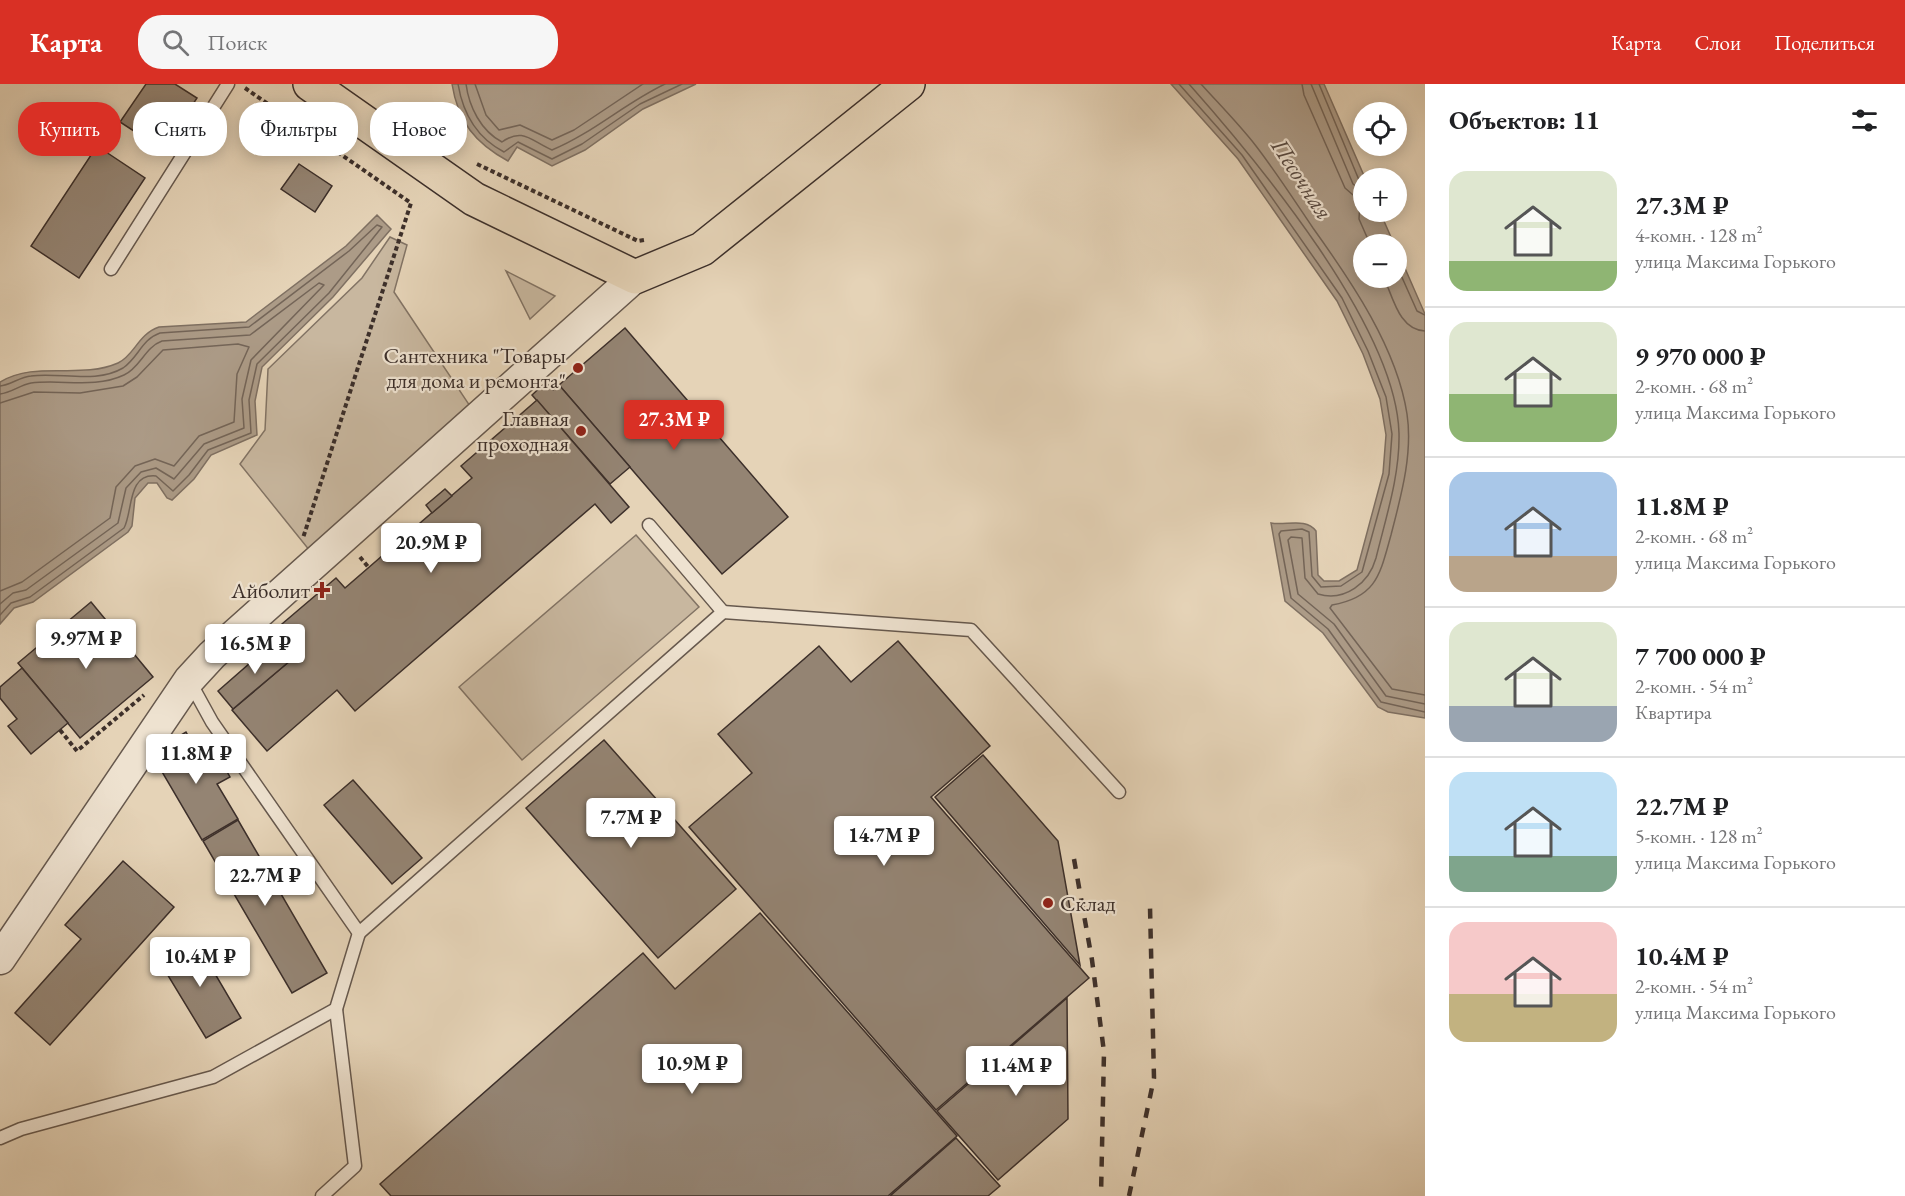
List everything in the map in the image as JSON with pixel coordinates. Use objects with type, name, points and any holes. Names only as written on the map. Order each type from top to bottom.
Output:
[{"type":"main road","points":[[310,84],[474,199],[635,277],[702,249],[908,84]]},
{"type":"street","points":[[0,959],[189,680],[212,655],[635,277]]},
{"type":"lane","points":[[111,269],[228,84]]},
{"type":"lane","points":[[649,525],[723,612],[971,630],[1119,792]]},
{"type":"lane","points":[[322,1196],[355,1166],[336,1008],[359,933],[723,612]]},
{"type":"lane","points":[[189,680],[212,722],[359,933]]},
{"type":"lane","points":[[0,1138],[21,1129],[213,1077],[336,1008]]},
{"type":"path","points":[[240,84],[411,202],[300,547]]},
{"type":"path","points":[[476,163],[638,241]]},
{"type":"path","points":[[60,730],[77,751],[150,690]]},
{"type":"shaded area","points":[[390,237],[407,245],[394,292],[472,409],[310,551],[240,464],[265,430],[268,369],[362,278]]},
{"type":"shaded area","points":[[506,271],[555,296],[530,319]]},
{"type":"shaded area","points":[[636,535],[699,607],[522,760],[459,687]]},
{"type":"water","points":[[452,84],[696,84],[643,109],[585,150],[552,166],[517,147],[508,161],[486,147],[467,125],[467,102],[457,102]]},
{"type":"water","name":"Песочная","points":[[1171,84],[1324,84],[1353,150],[1353,156],[1355,156],[1361,168],[1353,168],[1353,222],[1384,222],[1390,234],[1353,234],[1353,288],[1407,288],[1407,273],[1425,314],[1425,718],[1388,712],[1378,707],[1323,633],[1285,601],[1271,523],[1307,524],[1316,531],[1318,575],[1324,581],[1339,581],[1357,570],[1383,473],[1386,435],[1380,399],[1363,354],[1337,301],[1238,159]]},
{"type":"water","points":[[377,215],[391,229],[333,297],[262,367],[255,401],[257,435],[211,455],[194,479],[172,500],[167,498],[157,483],[148,483],[135,498],[132,526],[128,532],[33,602],[14,608],[0,624],[0,382],[29,372],[88,370],[118,363],[146,335],[159,327],[246,322],[346,246]]},
{"type":"building","points":[[146,84],[175,84],[197,98],[194,102],[134,102]]},
{"type":"building","points":[[133,103],[133,130],[121,121]]},
{"type":"building","points":[[90,156],[112,156],[145,178],[79,278],[31,246]]},
{"type":"building","points":[[299,164],[332,186],[315,212],[281,189]]},
{"type":"building","points":[[625,328],[788,517],[722,574],[559,385]]},
{"type":"building","name":"Главная проходная","points":[[546,382],[553,390],[559,385],[630,467],[610,484],[532,395]]},
{"type":"building","points":[[537,400],[629,507],[611,523],[595,504],[355,711],[337,690],[267,751],[232,710],[291,660],[269,635],[336,578],[345,588],[472,478],[461,466]]},
{"type":"building","points":[[445,489],[452,496],[432,513],[426,505]]},
{"type":"building","points":[[91,602],[153,677],[80,738],[18,663]]},
{"type":"building","points":[[275,641],[291,660],[233,709],[218,691]]},
{"type":"building","points":[[898,641],[990,746],[931,797],[1089,978],[936,1110],[689,827],[752,773],[718,734],[819,646],[851,682]]},
{"type":"building","points":[[22,668],[68,723],[31,754],[8,726],[17,719],[0,698],[0,687]]},
{"type":"building","points":[[186,732],[203,762],[217,754],[230,777],[217,784],[238,819],[202,840],[151,753]]},
{"type":"building","points":[[604,740],[736,889],[658,958],[526,808]]},
{"type":"building","name":"Склад","points":[[983,755],[1058,841],[1080,965],[935,797]]},
{"type":"building","points":[[353,780],[422,858],[392,884],[324,805]]},
{"type":"building","points":[[238,820],[327,973],[292,993],[203,841]]},
{"type":"building","points":[[123,861],[174,907],[50,1045],[15,1013],[81,939],[65,925]]},
{"type":"building","points":[[760,913],[957,1136],[888,1196],[391,1196],[380,1184],[643,953],[675,989]]},
{"type":"building","points":[[194,938],[241,1018],[206,1038],[158,959]]},
{"type":"building","points":[[1067,998],[1068,1119],[998,1180],[937,1111]]},
{"type":"building","points":[[956,1138],[1000,1186],[988,1196],[890,1196]]},
{"type":"railway","points":[[1074,859],[1092,960],[1104,1052],[1101,1196]]},
{"type":"railway","points":[[1129,1196],[1154,1078],[1150,907]]},
{"type":"place","name":"Сантехника \"Товары для дома и ремонта\"","points":[[578,368]]},
{"type":"place","name":"Главная проходная","points":[[581,431]]},
{"type":"place","name":"Айболит","points":[[322,590]]},
{"type":"place","name":"Склад","points":[[1048,903]]}]
